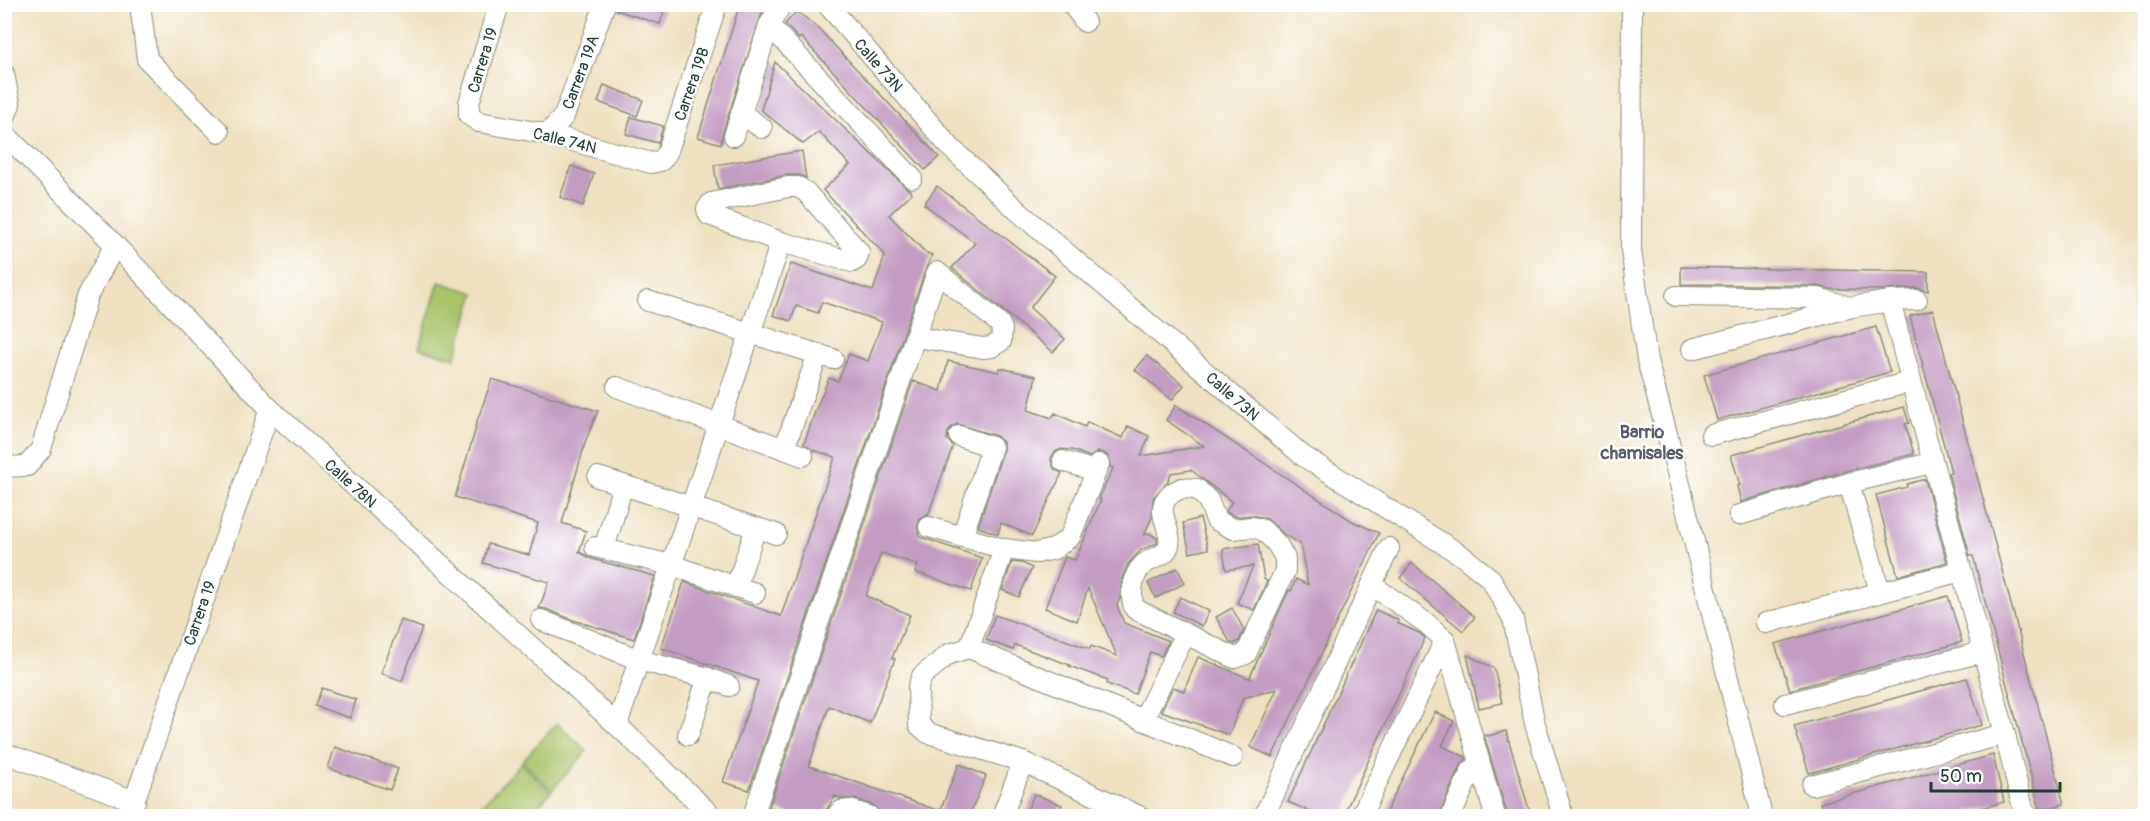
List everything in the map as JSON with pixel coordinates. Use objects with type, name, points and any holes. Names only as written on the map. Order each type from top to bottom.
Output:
[{"type":"street","points":[[140,4],[147,59],[219,132]]},
{"type":"street","name":"Carrera 19","points":[[469,115],[469,103],[499,4]]},
{"type":"street","name":"Carrera 19A","points":[[548,135],[564,116],[605,4]]},
{"type":"street","name":"Carrera 19B","points":[[661,161],[667,153],[717,4]]},
{"type":"street","points":[[734,136],[769,25],[782,4]]},
{"type":"street","name":"Calle 73N","points":[[827,4],[950,147],[1020,213],[1303,456],[1461,555],[1491,579],[1513,619],[1536,724],[1563,816]]},
{"type":"street","points":[[1072,4],[1085,22]]},
{"type":"street","points":[[1632,4],[1631,250],[1647,360],[1762,816]]},
{"type":"street","points":[[769,25],[912,178]]},
{"type":"street","points":[[4,74],[10,104],[4,120]]},
{"type":"street","points":[[741,113],[762,128]]},
{"type":"street","name":"Calle 74N","points":[[469,115],[479,122],[548,135],[651,163],[661,161]]},
{"type":"street","name":"Calle 78N","points":[[4,133],[115,245],[270,409],[616,724],[712,816]]},
{"type":"street","points":[[798,187],[806,192],[859,252],[857,259],[852,262],[781,242],[709,215],[707,209],[711,203],[798,187]]},
{"type":"street","points":[[616,724],[720,426],[781,242]]},
{"type":"street","points":[[4,467],[27,466],[40,450],[88,294],[115,245]]},
{"type":"street","points":[[753,816],[937,272],[999,323],[1002,329],[1001,341],[992,348],[916,337]]},
{"type":"street","points":[[1676,296],[1818,298],[1852,307]]},
{"type":"street","points":[[1692,349],[1852,307],[1890,301],[1917,300]]},
{"type":"street","points":[[617,387],[793,453],[825,356],[648,301]]},
{"type":"street","points":[[1890,301],[1931,463],[2005,734],[2022,815]]},
{"type":"street","points":[[1711,435],[1910,382]]},
{"type":"street","name":"Carrera 19","points":[[132,809],[270,409]]},
{"type":"street","points":[[959,436],[992,447],[962,537]]},
{"type":"street","points":[[929,527],[1004,549],[1037,553],[1054,549],[1071,537],[1097,467],[1063,461]]},
{"type":"street","points":[[1739,515],[1849,483],[1931,463]]},
{"type":"street","points":[[597,477],[776,534]]},
{"type":"street","points":[[1849,483],[1880,592]]},
{"type":"street","points":[[623,485],[599,548],[671,565],[755,593]]},
{"type":"street","points":[[1182,488],[1197,489],[1208,500],[1216,520],[1233,529],[1252,527],[1263,530],[1277,544],[1285,558],[1285,571],[1246,654],[1235,658],[1185,635],[1135,609],[1131,602],[1131,589],[1141,566],[1164,554],[1168,548],[1170,541],[1163,518],[1164,503],[1170,493],[1182,488]]},
{"type":"street","points":[[736,587],[756,528]]},
{"type":"street","points":[[1264,816],[1389,548]]},
{"type":"street","points":[[969,648],[1004,549]]},
{"type":"street","points":[[1766,623],[1961,571]]},
{"type":"street","points":[[1372,585],[1426,623],[1444,640],[1495,816]]},
{"type":"street","points":[[541,620],[639,660],[708,678],[729,686]]},
{"type":"street","points":[[1143,720],[1185,635]]},
{"type":"street","points":[[1361,816],[1444,640]]},
{"type":"street","points":[[1139,816],[1023,762],[928,733],[919,725],[918,687],[922,676],[949,654],[969,648],[1233,757]]},
{"type":"street","points":[[1785,704],[1982,652]]},
{"type":"street","points":[[688,735],[708,678]]},
{"type":"street","points":[[1812,785],[2005,734]]},
{"type":"street","points":[[4,753],[132,809]]},
{"type":"street","points":[[1002,816],[1023,762]]},
{"type":"street","points":[[1450,816],[1471,771],[1479,765]]},
{"type":"street","points":[[836,816],[841,810],[850,810],[869,816]]},
{"type":"green space","points":[[439,282],[475,293],[455,358],[419,348]]},
{"type":"green space","points":[[557,723],[587,751],[552,790],[522,761]]},
{"type":"green space","points":[[521,763],[551,792],[528,816],[493,816],[481,806]]},
{"type":"building","points":[[617,4],[666,4],[660,24],[616,10]]},
{"type":"building","points":[[740,4],[765,4],[721,144],[698,137]]},
{"type":"building","points":[[797,11],[819,29],[939,157],[925,170],[801,37],[799,39],[785,24]]},
{"type":"building","points":[[775,62],[912,193],[889,215],[925,252],[932,255],[749,790],[723,782],[758,681],[661,648],[684,582],[781,616],[835,457],[813,450],[804,444],[816,409],[829,378],[838,381],[849,354],[868,361],[882,322],[822,302],[818,313],[796,306],[791,321],[773,315],[791,264],[873,291],[885,255],[823,190],[850,165],[819,132],[803,144],[761,110]]},
{"type":"building","points":[[604,85],[643,100],[637,116],[598,102]]},
{"type":"building","points":[[631,117],[663,126],[658,143],[626,134]]},
{"type":"building","points":[[802,151],[806,178],[799,175],[786,175],[718,189],[714,165]]},
{"type":"building","points":[[571,166],[594,174],[583,206],[560,197]]},
{"type":"building","points":[[937,186],[1055,276],[1030,308],[1065,339],[1053,352],[952,268],[975,243],[924,204]]},
{"type":"building","points":[[1681,267],[1928,272],[1928,291],[1917,288],[1884,290],[1829,289],[1818,286],[1681,284]]},
{"type":"building","points":[[1933,310],[2064,804],[2040,810],[1973,556],[1970,556],[1948,473],[1951,472],[1910,316]]},
{"type":"building","points":[[1876,327],[1890,372],[1717,420],[1704,375]]},
{"type":"building","points":[[1147,356],[1184,385],[1172,400],[1135,370]]},
{"type":"building","points":[[948,361],[999,372],[1000,368],[1036,376],[1028,410],[1052,418],[1055,413],[1085,427],[1087,422],[1123,438],[1128,426],[1149,436],[1141,456],[1204,446],[1166,420],[1176,405],[1352,521],[1379,533],[1272,757],[1250,747],[1277,689],[1243,698],[1229,735],[1161,711],[1173,687],[1184,691],[1198,657],[1251,679],[1289,590],[1291,591],[1296,579],[1308,585],[1300,544],[1286,536],[1267,519],[1251,515],[1235,517],[1226,511],[1232,502],[1191,470],[1171,473],[1167,483],[1153,498],[1152,517],[1144,535],[1149,533],[1157,538],[1157,543],[1141,550],[1128,564],[1122,578],[1117,605],[1124,623],[1169,641],[1161,656],[1150,652],[1135,694],[1107,684],[1108,680],[1015,645],[1013,650],[986,640],[995,615],[1090,649],[1091,646],[1117,656],[1088,588],[1077,621],[1045,608],[1065,557],[1075,560],[1101,500],[1099,499],[1113,468],[1110,467],[1109,457],[1098,452],[1090,457],[1072,450],[1061,449],[1055,452],[1051,458],[1052,464],[1055,470],[1062,473],[1032,536],[1001,523],[998,534],[978,527],[1003,451],[1003,442],[996,436],[957,424],[948,432],[947,439],[953,446],[928,515],[920,519],[917,529],[920,537],[982,558],[971,591],[915,572],[918,565],[881,553],[866,596],[910,615],[892,658],[895,659],[870,723],[829,706],[809,766],[940,811],[959,764],[986,776],[969,816],[893,816],[880,812],[873,805],[835,796],[824,816],[796,816],[769,807],[913,381],[941,391]]},
{"type":"building","points":[[492,379],[598,411],[586,440],[562,523],[586,531],[579,552],[592,559],[655,576],[634,639],[539,608],[549,582],[483,563],[488,544],[529,555],[538,523],[455,497],[475,427]]},
{"type":"building","points":[[1904,407],[1909,423],[1905,424],[1914,454],[1741,502],[1737,486],[1740,485],[1731,455]]},
{"type":"building","points":[[1925,479],[1947,562],[1898,576],[1876,495],[1907,487],[1907,484]]},
{"type":"building","points":[[1200,518],[1208,549],[1190,553],[1183,523]]},
{"type":"building","points":[[1258,544],[1264,579],[1267,581],[1254,610],[1237,603],[1253,566],[1226,570],[1223,549]]},
{"type":"building","points":[[1012,562],[1022,563],[1032,568],[1019,597],[1002,590]]},
{"type":"building","points":[[1412,563],[1475,617],[1463,631],[1400,578]]},
{"type":"building","points":[[1177,568],[1185,583],[1156,598],[1148,583]]},
{"type":"building","points":[[1948,596],[1962,642],[1790,690],[1775,644]]},
{"type":"building","points":[[1180,597],[1209,611],[1202,626],[1173,612]]},
{"type":"building","points":[[1232,608],[1244,630],[1239,641],[1234,644],[1230,642],[1216,617]]},
{"type":"building","points":[[1376,610],[1398,620],[1397,623],[1425,638],[1343,816],[1321,816],[1288,802]]},
{"type":"building","points":[[401,620],[422,628],[402,681],[381,673]]},
{"type":"building","points":[[1467,655],[1494,668],[1502,703],[1479,708]]},
{"type":"building","points":[[1967,678],[1982,725],[1809,773],[1794,726]]},
{"type":"building","points":[[322,688],[356,700],[350,718],[315,706]]},
{"type":"building","points":[[1435,712],[1454,721],[1442,746],[1466,757],[1439,816],[1384,816]]},
{"type":"building","points":[[1506,731],[1531,816],[1508,816],[1504,804],[1484,735]]},
{"type":"building","points":[[335,747],[398,769],[390,790],[328,768]]},
{"type":"building","points":[[1993,755],[2004,802],[1952,816],[1824,816],[1820,803]]},
{"type":"building","points":[[1034,794],[1062,805],[1057,816],[1025,816]]},
{"type":"district","name":"Barrio chamisales","points":[[1642,442]]}]
